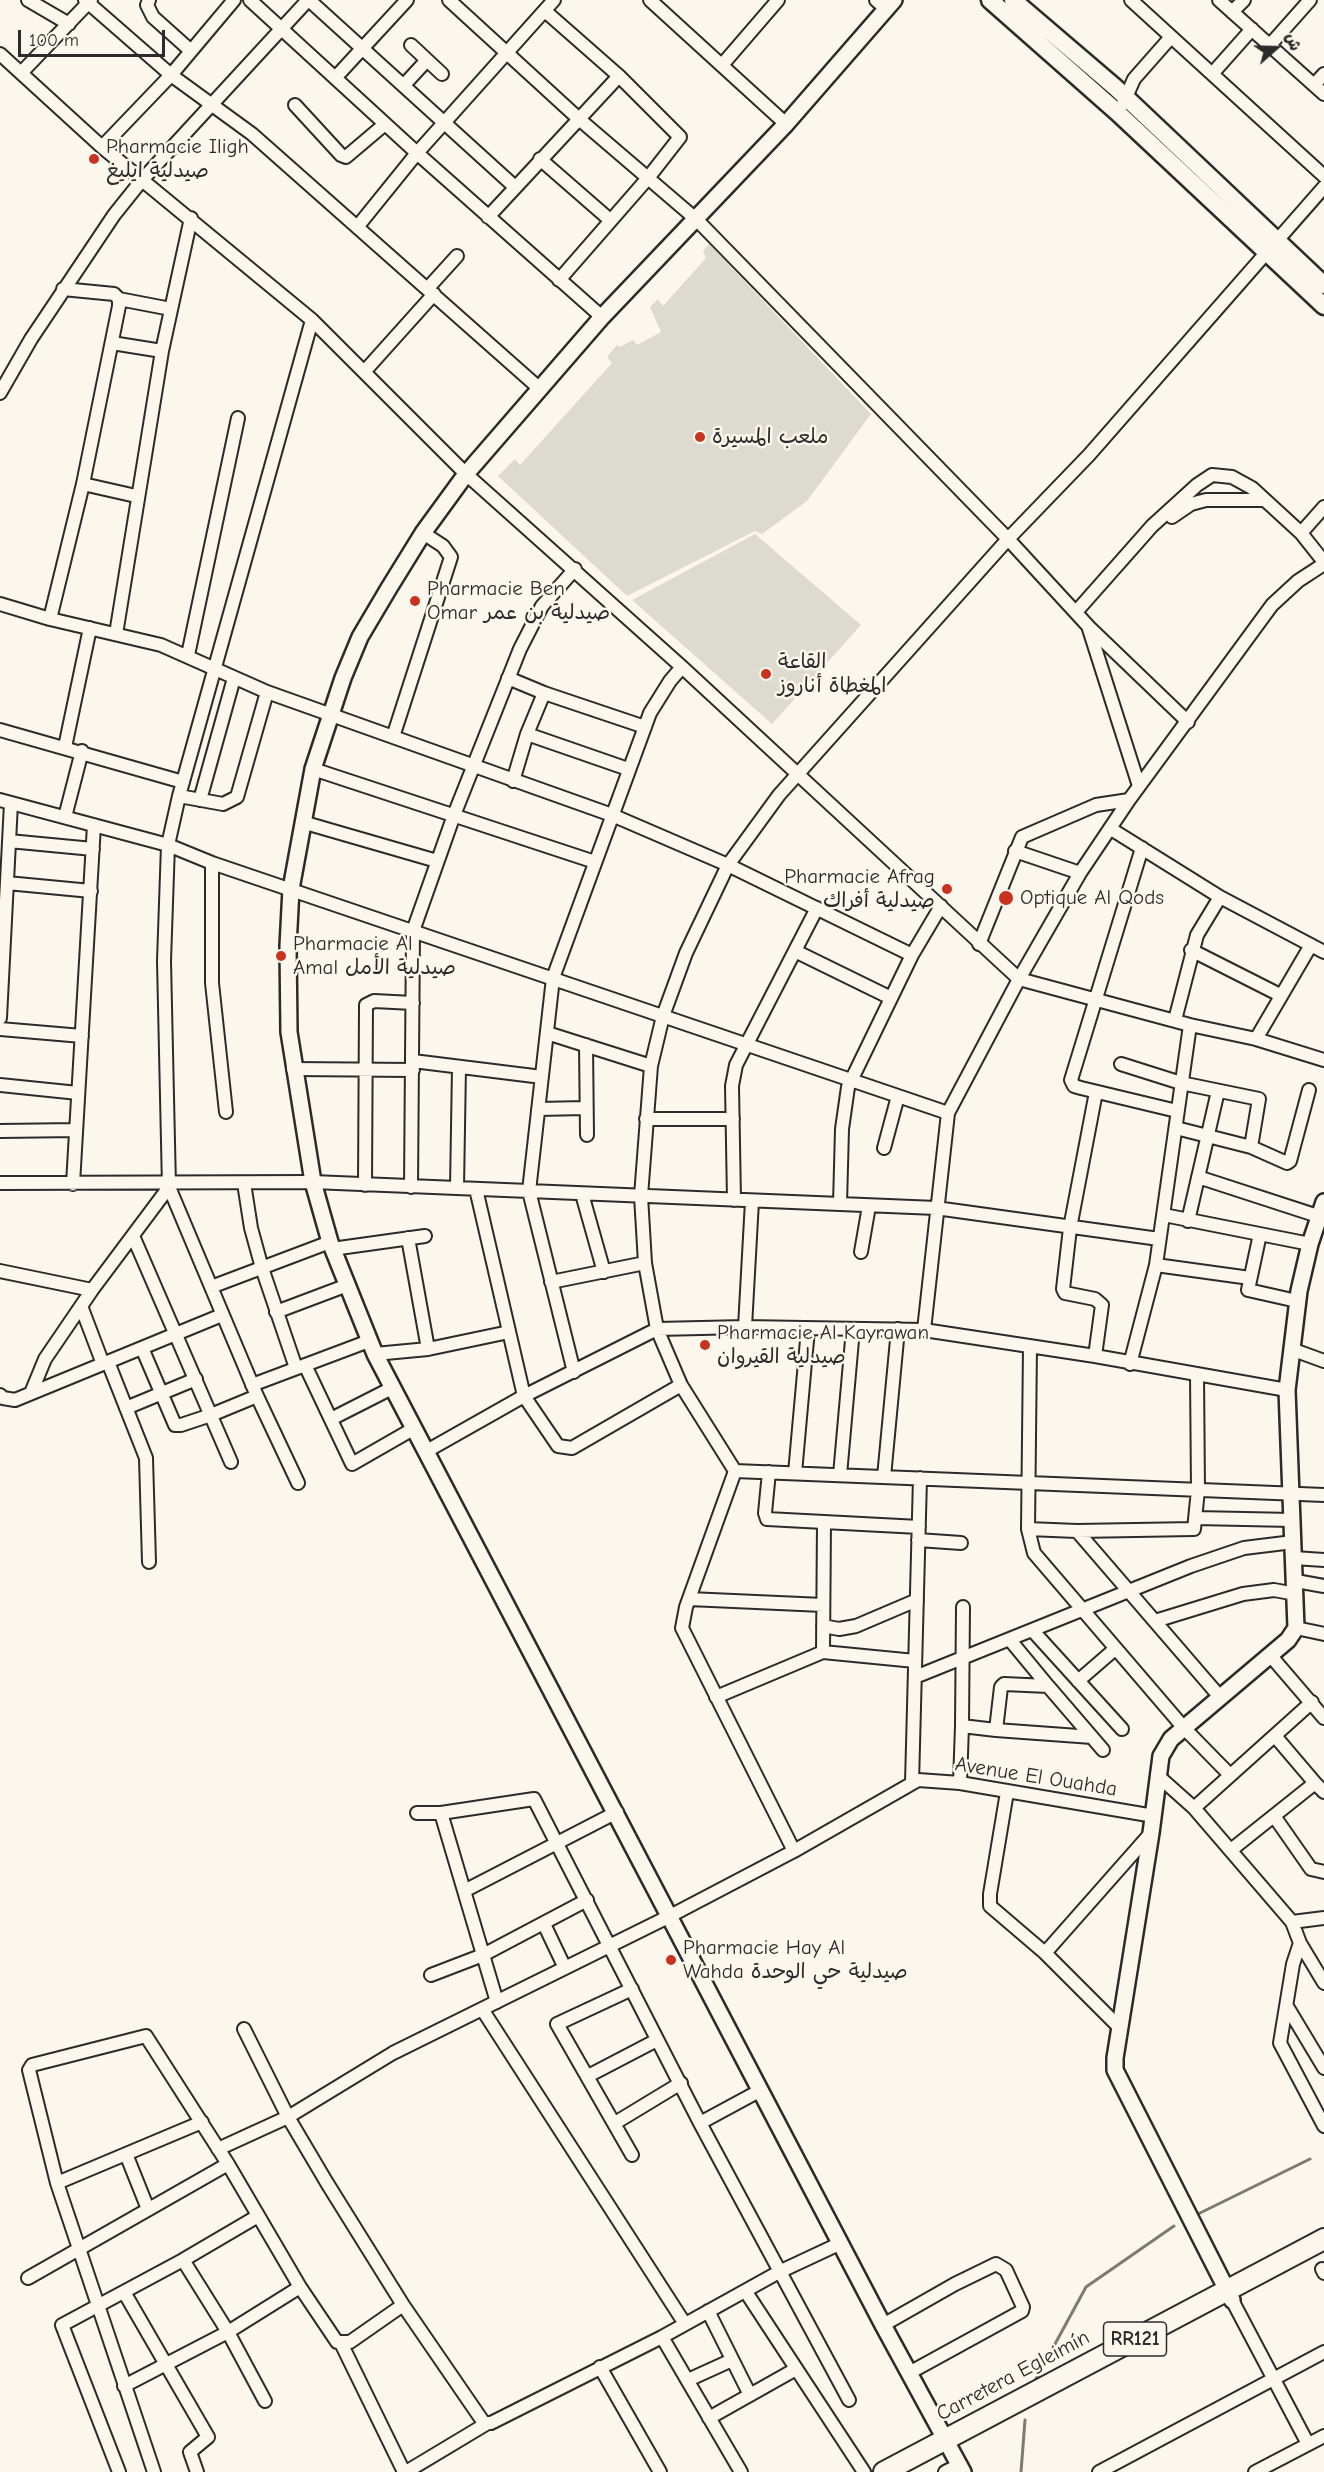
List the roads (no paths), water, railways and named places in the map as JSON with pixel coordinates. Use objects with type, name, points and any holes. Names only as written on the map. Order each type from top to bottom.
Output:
[{"type":"highway","name":"Carretera Egleimín","points":[[910,2472],[955,2456],[1324,2239]]},
{"type":"highway","name":"Carretera Egleimín","points":[[1250,2284],[1323,2265]]},
{"type":"highway","name":"Carretera Egleimín","points":[[885,2472],[955,2456]]},
{"type":"main road","points":[[990,0],[1272,248],[1324,285]]},
{"type":"main road","points":[[1013,0],[1121,93],[1272,248],[1324,306]]},
{"type":"street","points":[[28,0],[69,24]]},
{"type":"street","points":[[149,0],[147,5],[153,17],[191,51]]},
{"type":"street","points":[[102,147],[171,75],[234,0]]},
{"type":"street","points":[[250,0],[488,217],[602,317]]},
{"type":"street","points":[[0,393],[63,289],[114,215],[142,180],[308,0],[363,46],[515,187]]},
{"type":"street","points":[[336,78],[407,0]]},
{"type":"street","points":[[448,0],[579,119],[697,220],[1008,539],[1089,627],[1188,722]]},
{"type":"street","points":[[358,226],[417,153],[508,55],[554,0]]},
{"type":"street","points":[[650,0],[786,124]]},
{"type":"street","points":[[1131,0],[1324,176]]},
{"type":"street","points":[[1219,0],[1324,94]]},
{"type":"street","points":[[1232,12],[1244,0]]},
{"type":"street","points":[[1270,45],[1310,0]]},
{"type":"street","points":[[21,73],[88,1],[171,75],[213,103],[252,134],[540,388]]},
{"type":"street","points":[[722,65],[771,2]]},
{"type":"street","points":[[885,3],[786,124],[697,220],[602,317],[465,474],[423,533],[360,638],[329,715],[313,769],[302,822],[291,889],[288,946],[289,1032],[293,1069],[313,1182],[345,1286],[372,1347],[412,1429],[617,1812],[883,2325],[955,2456],[945,2472]]},
{"type":"street","points":[[545,11],[619,76],[680,137],[648,178],[559,280]]},
{"type":"street","points":[[1212,74],[1252,29]]},
{"type":"street","points":[[1110,107],[1171,37]]},
{"type":"street","points":[[411,45],[442,74]]},
{"type":"street","points":[[0,54],[102,147],[312,320],[465,474],[575,569],[1018,979],[1190,1025],[1256,1039],[1324,1060]]},
{"type":"street","points":[[404,84],[427,60]]},
{"type":"street","points":[[1314,85],[1324,74]]},
{"type":"street","points":[[488,217],[619,76]]},
{"type":"street","points":[[295,105],[341,155],[346,157],[385,124]]},
{"type":"street","points":[[540,159],[610,220]]},
{"type":"street","points":[[735,1471],[681,1385],[657,1329],[645,1263],[641,1196],[651,1066],[663,1016],[686,953],[728,865],[759,820],[1008,539],[1089,455],[1324,188]]},
{"type":"street","points":[[116,634],[136,496],[162,351],[191,218]]},
{"type":"street","points":[[363,372],[431,291],[457,256]]},
{"type":"street","points":[[63,289],[114,294],[119,299],[171,309]]},
{"type":"street","points":[[50,619],[82,484],[119,299]]},
{"type":"street","points":[[298,1483],[254,1390],[169,1185],[164,1025],[168,845],[179,796],[217,668],[312,320]]},
{"type":"street","points":[[112,343],[162,351]]},
{"type":"street","points":[[188,655],[238,418]]},
{"type":"street","points":[[924,1330],[948,1113],[1018,979],[1080,873],[1129,800],[1272,605],[1298,581],[1324,563],[1300,533],[1265,500],[1239,480],[1222,475],[1203,480],[1188,500],[1141,538],[1076,612]]},
{"type":"street","points":[[82,484],[136,496]]},
{"type":"street","points":[[1188,500],[1222,498],[1265,500]]},
{"type":"street","points":[[1300,533],[1324,507]]},
{"type":"street","points":[[393,737],[451,557],[443,546],[423,533]]},
{"type":"street","points":[[411,1187],[413,931],[454,815],[508,678],[542,606],[575,569]]},
{"type":"street","points":[[0,604],[50,619],[161,645],[188,655],[267,692],[612,815],[728,865],[912,955]]},
{"type":"street","points":[[1089,627],[1139,786]]},
{"type":"street","points":[[65,747],[90,628]]},
{"type":"street","points":[[574,1372],[529,1191],[553,978],[645,727],[658,698],[682,667]]},
{"type":"street","points":[[200,800],[234,678]]},
{"type":"street","points":[[508,678],[544,693],[645,727]]},
{"type":"street","points":[[179,796],[223,804],[237,797],[267,692]]},
{"type":"street","points":[[513,781],[527,734],[544,693]]},
{"type":"street","points":[[0,730],[82,751],[183,782]]},
{"type":"street","points":[[527,734],[628,769]]},
{"type":"street","points":[[65,817],[82,751]]},
{"type":"street","points":[[313,769],[595,862]]},
{"type":"street","points":[[979,944],[1015,851],[1019,842],[1028,833],[1096,805],[1129,800]]},
{"type":"street","points":[[0,1018],[2,928],[9,841],[5,801],[168,845],[212,863],[948,1113]]},
{"type":"street","points":[[302,822],[437,861]]},
{"type":"street","points":[[73,1184],[94,825]]},
{"type":"street","points":[[1111,829],[1220,897],[1324,952]]},
{"type":"street","points":[[9,841],[93,849]]},
{"type":"street","points":[[1142,848],[1071,1080],[1074,1086],[1177,1111]]},
{"type":"street","points":[[1015,851],[1080,873]]},
{"type":"street","points":[[212,863],[212,983],[226,1112]]},
{"type":"street","points":[[7,883],[90,891]]},
{"type":"street","points":[[1175,1020],[1191,950],[1197,935],[1220,897]]},
{"type":"street","points":[[840,1204],[842,1129],[851,1080],[912,955],[941,906]]},
{"type":"street","points":[[734,1200],[733,1079],[746,1044],[817,908]]},
{"type":"street","points":[[1256,1039],[1311,945]]},
{"type":"street","points":[[1191,950],[1280,995]]},
{"type":"street","points":[[795,951],[891,998]]},
{"type":"street","points":[[365,1185],[366,1005],[374,1001],[413,1003]]},
{"type":"street","points":[[1130,1364],[1156,1265],[1190,1025]]},
{"type":"street","points":[[0,1029],[82,1036]]},
{"type":"street","points":[[547,1033],[651,1066]]},
{"type":"street","points":[[586,1045],[587,1136]]},
{"type":"street","points":[[1121,1064],[1181,1083],[1260,1101],[1251,1147]]},
{"type":"street","points":[[293,1069],[413,1065],[459,1067],[542,1077]]},
{"type":"street","points":[[457,1188],[459,1067]]},
{"type":"street","points":[[0,1085],[78,1093]]},
{"type":"street","points":[[1176,1128],[1251,1147],[1286,1162],[1289,1161],[1309,1090]]},
{"type":"street","points":[[1188,1221],[1218,1091]]},
{"type":"street","points":[[1095,1356],[1102,1305],[1095,1299],[1063,1291],[1070,1228],[1096,1092]]},
{"type":"street","points":[[884,1148],[898,1096]]},
{"type":"street","points":[[538,1108],[585,1108]]},
{"type":"street","points":[[646,1119],[733,1119]]},
{"type":"street","points":[[0,1131],[76,1130]]},
{"type":"street","points":[[1198,1177],[1322,1212],[1310,1244],[1297,1301],[1287,1390],[1296,1628],[1287,1640],[1184,1728],[1165,1748],[1157,1775],[1154,1816],[1118,2026],[1115,2070],[1308,2444]]},
{"type":"street","points":[[0,1183],[169,1185],[313,1182],[936,1208],[1159,1239]]},
{"type":"street","points":[[244,1183],[262,1268],[276,1312],[352,1464],[412,1429]]},
{"type":"street","points":[[31,1393],[45,1359],[169,1185]]},
{"type":"street","points":[[476,1189],[524,1396],[551,1440],[558,1446],[572,1448],[681,1385]]},
{"type":"street","points":[[582,1194],[604,1272]]},
{"type":"street","points":[[745,1327],[752,1201]]},
{"type":"street","points":[[861,1252],[869,1206]]},
{"type":"street","points":[[1164,1215],[1310,1244]]},
{"type":"street","points":[[1260,1234],[1249,1291],[1297,1301]]},
{"type":"street","points":[[133,1236],[231,1462]]},
{"type":"street","points":[[211,1287],[331,1246],[425,1236]]},
{"type":"street","points":[[408,1238],[428,1349]]},
{"type":"street","points":[[551,1282],[645,1263]]},
{"type":"street","points":[[1156,1265],[1250,1278]]},
{"type":"street","points":[[0,1271],[92,1290]]},
{"type":"street","points":[[276,1312],[345,1286]]},
{"type":"street","points":[[81,1306],[146,1458],[148,1562]]},
{"type":"street","points":[[0,1395],[3,1398],[15,1400],[222,1315]]},
{"type":"street","points":[[425,1452],[524,1396],[657,1329],[745,1327],[924,1330],[1095,1356],[1287,1390]]},
{"type":"street","points":[[795,1473],[808,1329]]},
{"type":"street","points":[[840,1475],[853,1329]]},
{"type":"street","points":[[884,1477],[898,1329]]},
{"type":"street","points":[[142,1348],[175,1425],[181,1425],[211,1415],[301,1366],[372,1347],[428,1349],[508,1332]]},
{"type":"street","points":[[1030,1347],[1028,1529],[1034,1553],[1184,1728],[1230,1775]]},
{"type":"street","points":[[1291,1349],[1324,1361]]},
{"type":"street","points":[[1028,1529],[1191,1530],[1195,1527],[1198,1490],[1197,1374]]},
{"type":"street","points":[[126,1408],[196,1379]]},
{"type":"street","points":[[331,1419],[392,1388]]},
{"type":"street","points":[[735,1471],[1324,1495]]},
{"type":"street","points":[[735,1471],[681,1621],[682,1628],[794,1851]]},
{"type":"street","points":[[768,1472],[765,1513],[768,1519],[919,1527]]},
{"type":"street","points":[[218,2149],[288,2117],[393,2053],[608,1944],[670,1916],[794,1851],[912,1783],[920,1478]]},
{"type":"street","points":[[1196,1518],[1292,1520]]},
{"type":"street","points":[[824,1522],[824,1652]]},
{"type":"street","points":[[1077,1531],[1220,1697]]},
{"type":"street","points":[[918,1540],[962,1543]]},
{"type":"street","points":[[915,1677],[962,1660],[1129,1590],[1233,1552],[1270,1543],[1293,1542]]},
{"type":"street","points":[[1294,1558],[1324,1560]]},
{"type":"street","points":[[1155,1621],[1243,1594],[1324,1586]]},
{"type":"street","points":[[689,1599],[823,1605]]},
{"type":"street","points":[[823,1626],[839,1629],[856,1626],[917,1600]]},
{"type":"street","points":[[960,1783],[963,1607]]},
{"type":"street","points":[[1296,1628],[1324,1634]]},
{"type":"street","points":[[1033,1631],[1122,1729]]},
{"type":"street","points":[[1010,1640],[1103,1750]]},
{"type":"street","points":[[1078,1681],[1115,1649]]},
{"type":"street","points":[[716,1697],[824,1652],[915,1661]]},
{"type":"street","points":[[1270,1655],[1324,1718]]},
{"type":"street","points":[[996,1730],[1003,1684],[1048,1686]]},
{"type":"street","points":[[1194,1808],[1312,1702]]},
{"type":"street","points":[[962,1726],[1092,1737]]},
{"type":"street","points":[[1231,1850],[1274,1816],[1320,1787],[1275,1736]]},
{"type":"street","points":[[1157,1775],[1194,1808],[1292,1922],[1300,1943],[1324,1983]]},
{"type":"street","name":"Avenue El Ouahda","points":[[912,1783],[927,1780],[960,1783],[1154,1816]]},
{"type":"street","points":[[1007,1792],[989,1901],[994,1911],[1045,1953],[1118,2026]]},
{"type":"street","points":[[417,1813],[441,1813],[534,1799],[700,2123],[849,2400]]},
{"type":"street","points":[[465,1890],[617,1812]]},
{"type":"street","points":[[441,1813],[497,2002]]},
{"type":"street","points":[[1274,1816],[1311,1869],[1324,1872]]},
{"type":"street","points":[[1045,1953],[1151,1833]]},
{"type":"street","points":[[432,1975],[483,1955],[587,1900]]},
{"type":"street","points":[[1292,1922],[1324,1918]]},
{"type":"street","points":[[544,1924],[564,1966]]},
{"type":"street","points":[[1300,1943],[1293,1964],[1288,2008],[1281,2026],[1280,2043],[1324,2126]]},
{"type":"street","points":[[632,1989],[557,2024],[632,2155]]},
{"type":"street","points":[[1288,2008],[1324,2068]]},
{"type":"street","points":[[482,2009],[685,2324]]},
{"type":"street","points":[[244,2030],[288,2117],[402,2305],[486,2424]]},
{"type":"street","points":[[154,2472],[77,2249],[57,2183],[29,2070],[36,2064],[146,2036],[228,2164],[300,2287],[335,2339],[341,2343],[405,2472],[486,2424],[662,2337],[779,2272],[841,2243]]},
{"type":"street","points":[[588,2076],[657,2040]]},
{"type":"street","points":[[615,2123],[681,2083]]},
{"type":"street","points":[[700,2123],[761,2090]]},
{"type":"street","points":[[57,2183],[202,2122]]},
{"type":"street","points":[[126,2154],[148,2209]]},
{"type":"street","points":[[28,2278],[228,2164]]},
{"type":"street","points":[[119,2472],[62,2329],[64,2322],[97,2308],[258,2216]]},
{"type":"street","points":[[183,2260],[228,2332],[265,2401]]},
{"type":"street","points":[[883,2325],[955,2284],[996,2264],[1006,2270],[1023,2307],[1022,2311],[909,2373]]},
{"type":"street","points":[[124,2386],[228,2332],[300,2287]]},
{"type":"street","points":[[124,2292],[164,2365],[208,2437],[190,2452],[197,2472]]},
{"type":"street","points":[[746,2292],[864,2472]]},
{"type":"street","points":[[341,2343],[350,2342],[402,2305]]},
{"type":"street","points":[[708,2311],[750,2395]]},
{"type":"street","points":[[662,2337],[741,2472]]},
{"type":"street","points":[[1099,2472],[1324,2352]]},
{"type":"street","points":[[688,2380],[732,2360]]},
{"type":"street","points":[[600,2367],[660,2472]]},
{"type":"street","points":[[709,2418],[796,2369]]},
{"type":"street","points":[[1255,2472],[1324,2436]]},
{"type":"waterway","points":[[1200,2213],[1310,2159]]},
{"type":"waterway","points":[[1036,2379],[1086,2287],[1174,2226]]},
{"type":"waterway","points":[[1021,2472],[1025,2420]]},
{"type":"place","name":"Pharmacie Iligh صيدلية ايليغ","points":[[94,159]]},
{"type":"place","name":"ملعب المسيرة","points":[[700,437]]},
{"type":"place","name":"Pharmacie Ben Omar صيدلية بن عمر","points":[[415,601]]},
{"type":"place","name":"القاعة المغطاة أناروز","points":[[766,674]]},
{"type":"place","name":"Pharmacie Afrag صيدلية أفراك","points":[[947,889]]},
{"type":"place","name":"Optique Al Qods","points":[[1006,898]]},
{"type":"place","name":"Pharmacie Al Amal صيدلية الأمل","points":[[281,956]]},
{"type":"place","name":"Pharmacie Al Kayrawan صيدلية القيروان","points":[[705,1345]]},
{"type":"place","name":"Pharmacie Hay Al Wahda صيدلية حي الوحدة","points":[[671,1960]]}]
